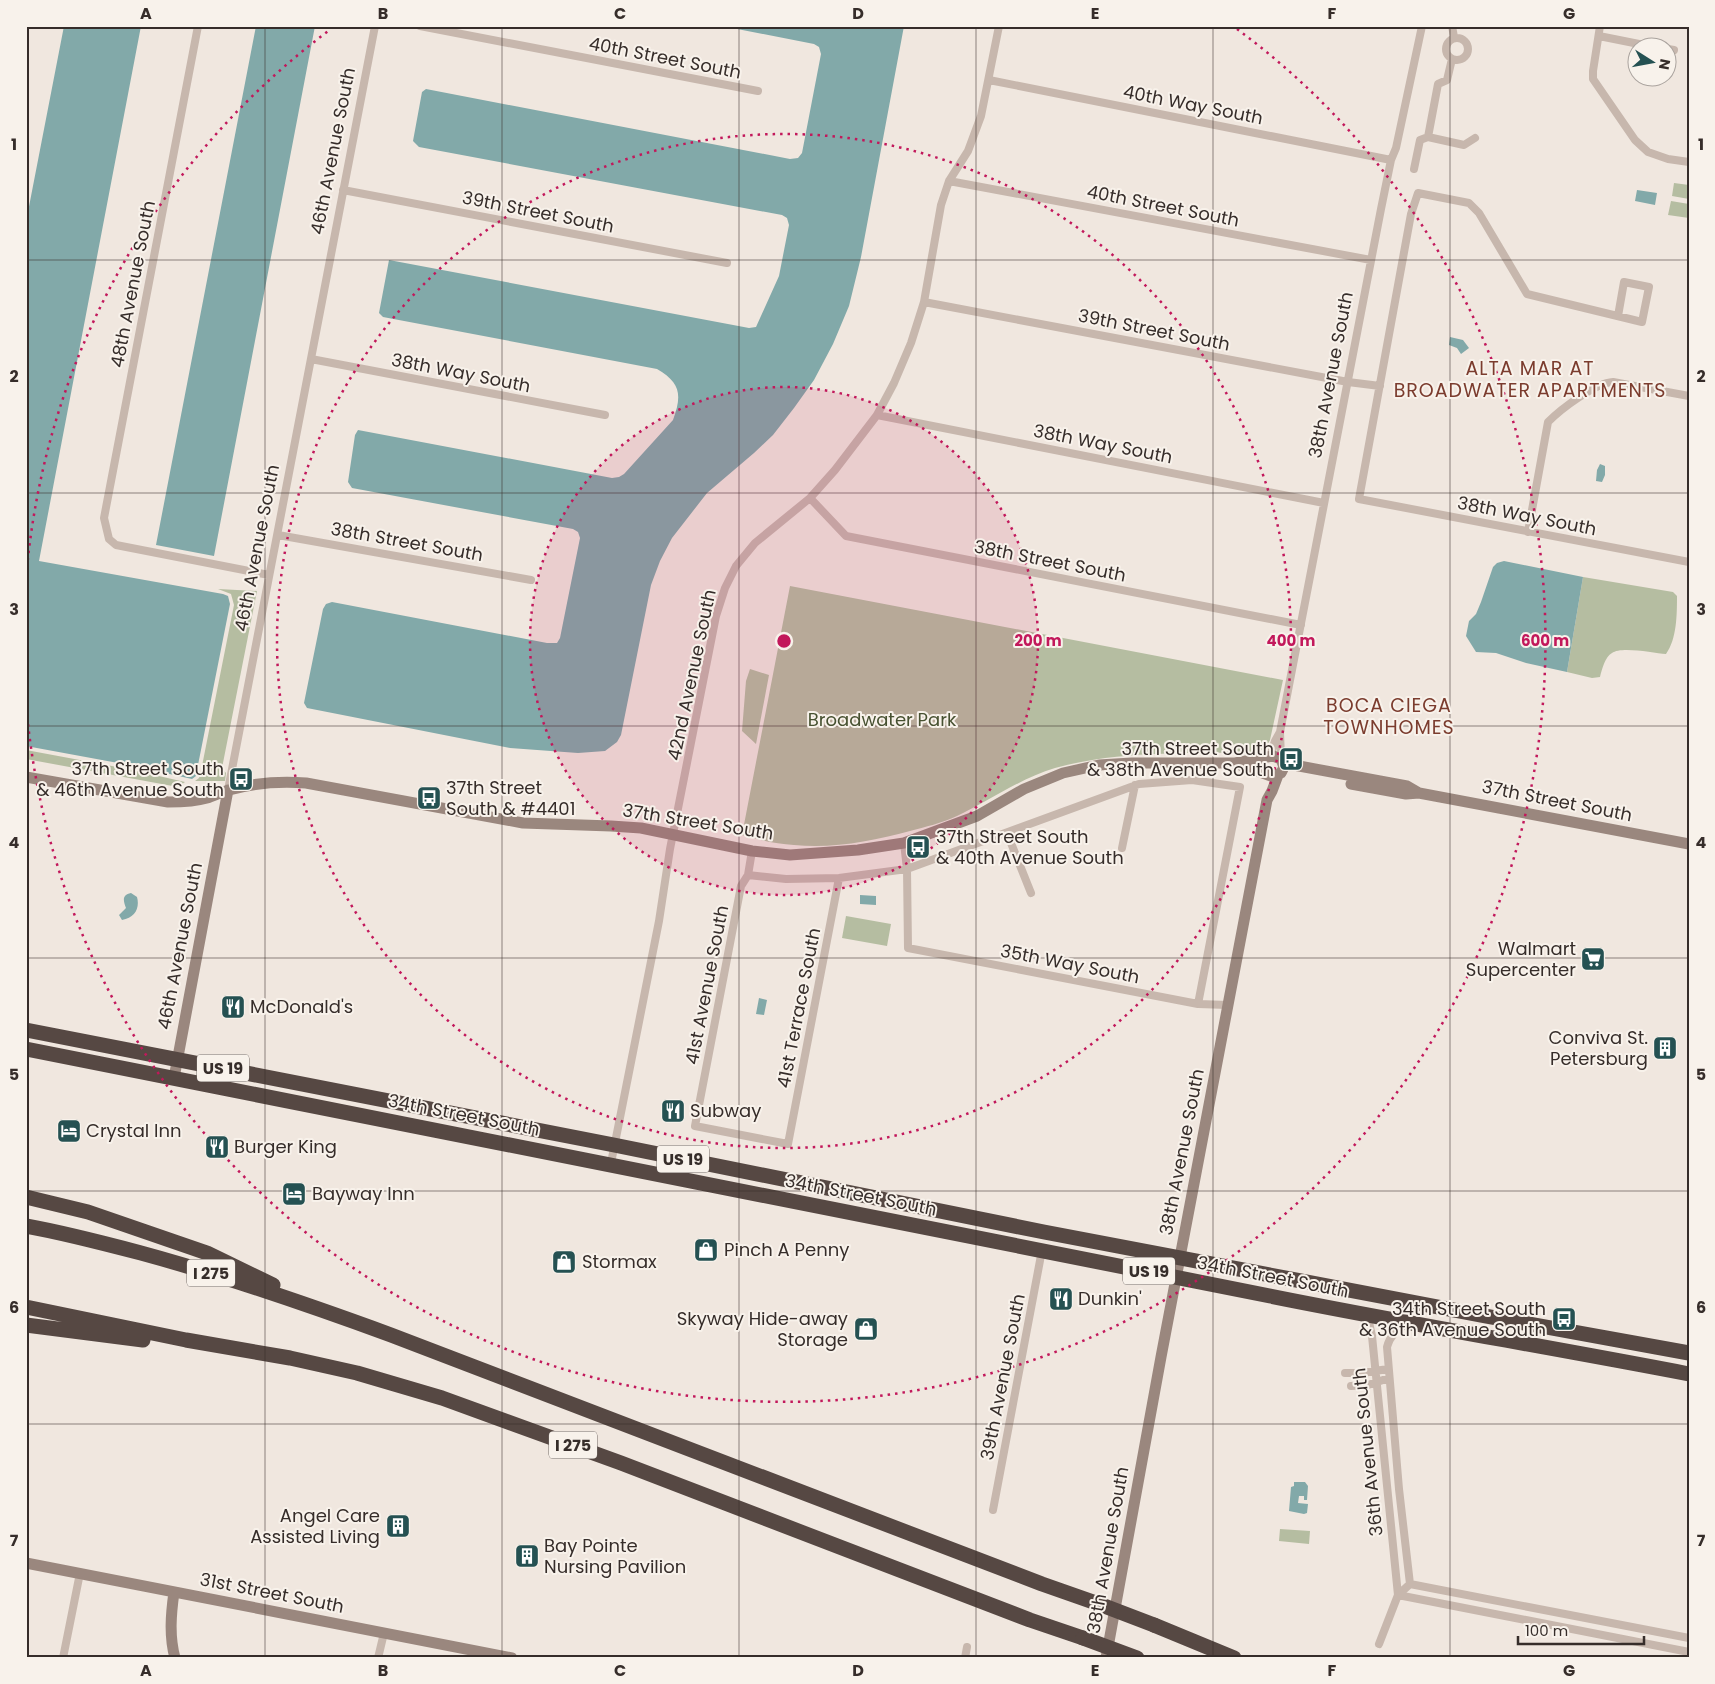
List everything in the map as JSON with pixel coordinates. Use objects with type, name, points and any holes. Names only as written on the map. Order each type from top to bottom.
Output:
[{"type":"highway","name":"34th Street South","points":[[26,1030],[1180,1258],[1480,1315],[1661,1358],[1689,1374]]},
{"type":"highway","name":"34th Street South","points":[[30,1050],[610,1163],[846,1212],[1382,1317],[1661,1358],[1689,1353]]},
{"type":"highway","points":[[348,1112],[365,1108],[385,1110],[392,1101]]},
{"type":"highway","points":[[390,1120],[391,1116],[396,1114],[412,1114],[431,1109]]},
{"type":"highway","points":[[26,1197],[88,1212],[207,1254],[342,1317]]},
{"type":"highway","points":[[846,1212],[868,1205],[909,1213],[922,1207]]},
{"type":"highway","points":[[919,1226],[935,1218],[964,1224],[987,1220]]},
{"type":"highway","name":"I 275","points":[[26,1226],[78,1236],[290,1298],[1099,1604],[1234,1658]]},
{"type":"highway","points":[[1271,1296],[1293,1291],[1364,1303],[1371,1302],[1382,1296]]},
{"type":"highway","name":"I 275","points":[[26,1307],[186,1340],[290,1358],[357,1373],[442,1398],[621,1463],[1030,1620],[1136,1658]]},
{"type":"highway","points":[[1382,1317],[1388,1312],[1396,1310],[1466,1321],[1480,1315]]},
{"type":"highway","points":[[32,1326],[154,1342],[186,1340]]},
{"type":"street","name":"48th Avenue South","points":[[198,26],[104,518],[109,538],[116,545],[269,575]]},
{"type":"street","name":"46th Avenue South","points":[[174,1078],[375,26]]},
{"type":"street","name":"40th Street South","points":[[420,26],[758,91]]},
{"type":"street","name":"42nd Avenue South","points":[[610,1163],[659,921],[670,849],[716,616],[725,588],[736,566],[755,543],[810,498],[835,470],[877,415],[894,383],[911,343],[924,302],[941,205],[949,181],[968,151],[981,116],[999,26]]},
{"type":"street","name":"38th Avenue South","points":[[1274,766],[1391,160],[1396,148],[1422,26]]},
{"type":"street","points":[[1452,26],[1454,38]]},
{"type":"street","points":[[1600,26],[1592,71],[1593,79],[1635,140],[1648,152],[1668,159],[1689,162]]},
{"type":"street","points":[[1599,36],[1628,42]]},
{"type":"street","points":[[1458,37],[1467,44],[1468,52],[1459,60],[1452,59],[1447,54],[1445,48],[1448,41],[1458,37]]},
{"type":"street","points":[[1428,138],[1438,84],[1447,80],[1452,59]]},
{"type":"street","name":"40th Way South","points":[[989,80],[1391,160]]},
{"type":"street","points":[[1414,169],[1420,140],[1428,138],[1464,146],[1475,138]]},
{"type":"street","name":"40th Street South","points":[[949,181],[1371,260]]},
{"type":"street","name":"39th Street South","points":[[343,190],[727,263]]},
{"type":"street","points":[[1380,386],[1411,214],[1418,193],[1469,203],[1479,213],[1527,294],[1642,322],[1649,287],[1624,282],[1618,316]]},
{"type":"street","name":"39th Street South","points":[[924,302],[1348,382],[1380,386]]},
{"type":"street","name":"38th Way South","points":[[311,359],[605,415]]},
{"type":"street","points":[[1528,532],[1548,422],[1558,412],[1603,383],[1613,382],[1689,396]]},
{"type":"street","name":"38th Way South","points":[[1380,386],[1360,499],[1689,562]]},
{"type":"street","name":"38th Way South","points":[[877,415],[1324,503]]},
{"type":"street","name":"38th Street South","points":[[810,498],[846,536],[1301,625]]},
{"type":"street","name":"38th Street South","points":[[278,534],[531,580]]},
{"type":"street","name":"38th Avenue South","points":[[1106,1658],[1267,800],[1272,791],[1275,741],[1280,732]]},
{"type":"street","name":"37th Street South","points":[[26,776],[168,802],[187,802],[228,790],[286,781],[306,783],[523,823],[641,828],[752,851],[790,855],[858,850],[904,843],[978,816],[1024,789],[1063,773],[1100,765],[1235,762],[1407,786],[1419,792],[1689,844]]},
{"type":"street","points":[[748,875],[786,879],[839,878],[907,869],[1135,785],[1192,780],[1240,787],[1198,1004]]},
{"type":"street","points":[[1122,848],[1135,785]]},
{"type":"street","points":[[1007,833],[1031,893]]},
{"type":"street","points":[[904,843],[907,869]]},
{"type":"street","name":"41st Avenue South","points":[[752,851],[748,875],[741,886],[695,1126],[788,1144]]},
{"type":"street","name":"35th Way South","points":[[907,869],[908,948],[1198,1004],[1228,1005]]},
{"type":"street","name":"41st Terrace South","points":[[788,1144],[839,878]]},
{"type":"street","points":[[30,1050],[54,1035]]},
{"type":"street","name":"39th Avenue South","points":[[993,1510],[1042,1250]]},
{"type":"street","name":"36th Avenue South","points":[[1357,1312],[1370,1322],[1398,1595]]},
{"type":"street","name":"36th Avenue South","points":[[1378,1644],[1398,1595],[1410,1584],[1387,1347],[1389,1340],[1396,1330],[1410,1322]]},
{"type":"street","points":[[1346,1373],[1362,1374],[1388,1369]]},
{"type":"street","points":[[1351,1386],[1368,1385],[1389,1378]]},
{"type":"street","name":"31st Street South","points":[[26,1563],[512,1658]]},
{"type":"street","points":[[63,1658],[80,1573]]},
{"type":"street","points":[[1410,1584],[1689,1638]]},
{"type":"street","points":[[174,1592],[171,1644],[175,1658]]},
{"type":"street","points":[[1398,1595],[1689,1652]]},
{"type":"street","points":[[378,1658],[384,1633]]},
{"type":"street","points":[[965,1658],[967,1647]]},
{"type":"green space","points":[[1674,183],[1689,185],[1689,199],[1672,196]]},
{"type":"green space","points":[[1671,201],[1689,204],[1689,218],[1668,215]]},
{"type":"green space","points":[[1583,577],[1673,592],[1677,596],[1676,626],[1670,648],[1666,654],[1630,650],[1616,651],[1607,657],[1600,677],[1592,678],[1567,672]]},
{"type":"green space","name":"Broadwater Park","points":[[790,586],[1283,680],[1270,740],[1265,749],[1255,752],[1180,753],[1104,758],[1055,768],[1042,772],[969,810],[939,823],[867,841],[809,846],[774,843],[742,835]]},
{"type":"green space","points":[[218,589],[257,591],[222,768],[226,773],[225,781],[195,781],[199,778],[201,771],[234,605],[231,594]]},
{"type":"green space","points":[[750,669],[769,675],[756,744],[742,731],[746,681]]},
{"type":"green space","points":[[26,750],[185,782],[178,787],[26,759]]},
{"type":"green space","points":[[846,916],[891,924],[887,946],[842,938]]},
{"type":"green space","points":[[1280,1529],[1310,1531],[1309,1544],[1279,1541]]},
{"type":"water","points":[[64,26],[141,26],[39,561],[228,596],[230,604],[196,776],[192,779],[26,746],[26,222]]},
{"type":"water","points":[[256,26],[315,26],[214,556],[156,545]]},
{"type":"water","points":[[722,26],[904,26],[861,257],[849,306],[833,344],[814,380],[794,408],[773,435],[707,493],[672,538],[660,561],[651,585],[621,735],[617,742],[605,751],[578,753],[510,748],[307,708],[304,703],[323,609],[326,604],[332,602],[547,643],[557,643],[560,638],[580,538],[578,532],[573,529],[352,488],[348,482],[355,435],[358,430],[612,478],[624,474],[673,420],[678,403],[675,385],[671,379],[657,369],[383,317],[379,313],[389,260],[749,328],[756,327],[779,276],[789,225],[787,218],[782,215],[419,147],[413,141],[422,92],[426,89],[790,159],[798,158],[802,153],[821,54],[819,47],[814,44]]},
{"type":"water","points":[[1637,190],[1657,193],[1655,205],[1635,201]]},
{"type":"water","points":[[1450,337],[1463,340],[1469,348],[1461,354],[1457,348],[1449,345]]},
{"type":"water","points":[[1600,464],[1605,466],[1605,475],[1602,482],[1596,481],[1597,470]]},
{"type":"water","points":[[1504,561],[1583,577],[1567,672],[1526,663],[1496,653],[1476,652],[1466,636],[1469,621],[1476,614],[1493,567],[1497,563]]},
{"type":"water","points":[[131,893],[137,897],[138,905],[136,912],[122,920],[119,915],[126,908],[124,898]]},
{"type":"water","points":[[860,895],[876,896],[876,905],[860,904]]},
{"type":"water","points":[[759,998],[767,1000],[764,1015],[756,1014]]},
{"type":"water","points":[[1294,1482],[1305,1482],[1308,1486],[1307,1500],[1304,1500],[1304,1496],[1299,1496],[1298,1503],[1308,1504],[1307,1513],[1289,1511],[1291,1487],[1294,1486]]},
{"type":"place","name":"37th Street South & 38th Avenue South","points":[[1291,759]]},
{"type":"place","name":"37th Street South & 46th Avenue South","points":[[241,779]]},
{"type":"place","name":"37th Street South & #4401","points":[[429,798]]},
{"type":"place","name":"37th Street South & 40th Avenue South","points":[[918,847]]},
{"type":"place","name":"Walmart Supercenter","points":[[1593,959]]},
{"type":"place","name":"McDonald's","points":[[233,1007]]},
{"type":"place","name":"Conviva St. Petersburg","points":[[1665,1048]]},
{"type":"place","name":"Subway","points":[[673,1111]]},
{"type":"place","name":"Crystal Inn","points":[[69,1131]]},
{"type":"place","name":"Burger King","points":[[217,1147]]},
{"type":"place","name":"Bayway Inn","points":[[294,1194]]},
{"type":"place","name":"Pinch A Penny","points":[[706,1250]]},
{"type":"place","name":"Stormax","points":[[564,1262]]},
{"type":"place","name":"Dunkin'","points":[[1061,1299]]},
{"type":"place","name":"34th Street South & 36th Avenue South","points":[[1564,1319]]},
{"type":"place","name":"Skyway Hide-away Storage","points":[[866,1329]]},
{"type":"place","name":"Angel Care Assisted Living","points":[[398,1526]]},
{"type":"place","name":"Bay Pointe Nursing Pavilion","points":[[527,1556]]},
{"type":"district","name":"ALTA MAR AT BROADWATER APARTMENTS","points":[[1530,379]]},
{"type":"district","name":"BOCA CIEGA TOWNHOMES","points":[[1389,716]]}]
